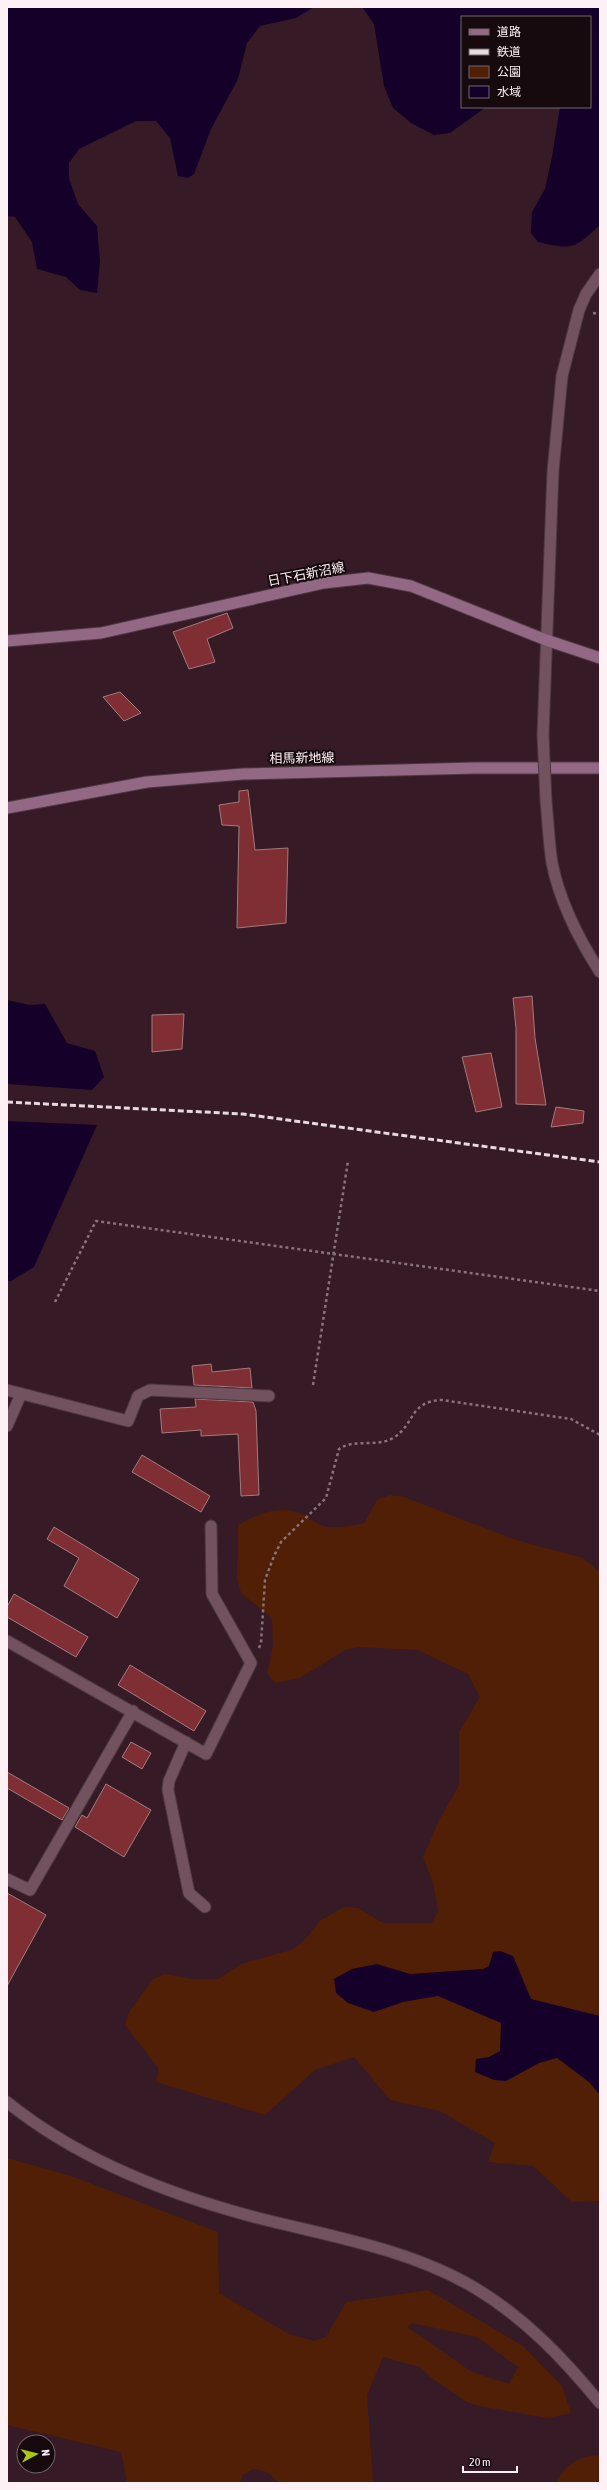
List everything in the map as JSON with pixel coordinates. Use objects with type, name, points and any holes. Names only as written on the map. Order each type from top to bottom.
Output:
[{"type":"main road","name":"日下石新沼線","points":[[7,641],[101,633],[324,583],[368,578],[411,586],[546,640],[600,658]]},
{"type":"main road","name":"相馬新地線","points":[[7,808],[147,782],[243,774],[474,768],[600,768]]},
{"type":"street","points":[[600,274],[586,294],[579,310],[562,376],[553,471],[543,735],[546,801],[552,862],[563,903],[582,944],[600,972]]},
{"type":"street","points":[[7,1390],[128,1422],[138,1396],[150,1390],[269,1396]]},
{"type":"street","points":[[7,1426],[21,1394]]},
{"type":"street","points":[[7,1641],[133,1711],[206,1754],[252,1663],[212,1594],[211,1526]]},
{"type":"street","points":[[7,1879],[30,1890],[133,1711]]},
{"type":"street","points":[[186,1742],[169,1781],[168,1790],[189,1893],[205,1907]]},
{"type":"street","points":[[7,2102],[30,2120],[81,2152],[134,2175],[200,2201],[379,2248],[430,2266],[475,2288],[522,2320],[566,2362],[600,2403]]},
{"type":"path","points":[[313,1385],[348,1161]]},
{"type":"path","points":[[55,1302],[96,1222],[600,1291]]},
{"type":"path","points":[[252,1663],[261,1643],[265,1580],[274,1556],[281,1542],[326,1498],[338,1449],[347,1444],[392,1439],[400,1433],[417,1408],[430,1400],[442,1400],[571,1419],[600,1435]]},
{"type":"green space","points":[[390,1495],[404,1497],[516,1540],[583,1558],[600,1572],[600,2201],[572,2202],[533,2166],[488,2162],[495,2143],[440,2111],[390,2100],[354,2057],[315,2070],[265,2115],[156,2082],[159,2069],[125,2025],[129,2012],[153,1979],[165,1974],[192,1979],[218,1979],[241,1964],[291,1950],[302,1943],[321,1920],[344,1907],[358,1908],[383,1923],[432,1923],[438,1911],[433,1883],[423,1857],[439,1820],[459,1785],[459,1732],[480,1697],[468,1674],[418,1650],[358,1647],[345,1650],[300,1678],[276,1683],[267,1674],[273,1646],[272,1618],[241,1593],[237,1579],[238,1525],[245,1521],[261,1514],[277,1510],[285,1510],[302,1514],[318,1524],[327,1527],[355,1525],[364,1523],[377,1500]]},
{"type":"green space","points":[[7,2158],[71,2176],[218,2232],[219,2293],[289,2334],[314,2341],[326,2337],[346,2302],[428,2290],[523,2346],[562,2386],[571,2413],[548,2418],[479,2406],[467,2402],[429,2376],[420,2367],[383,2357],[367,2395],[373,2483],[279,2483],[267,2472],[254,2469],[243,2475],[240,2483],[127,2483],[121,2452],[56,2437],[56,2434],[45,2434],[7,2425]],"holes":[[[412,2323],[477,2337],[518,2367],[509,2384],[472,2372],[407,2327]]]},
{"type":"green space","points":[[600,2455],[600,2483],[556,2483],[568,2466],[574,2462],[586,2457]]},
{"type":"water","points":[[7,7],[314,7],[296,18],[260,26],[247,43],[238,79],[211,129],[194,174],[188,178],[178,176],[170,138],[156,121],[136,121],[79,149],[69,163],[69,178],[78,204],[97,226],[100,261],[97,293],[80,290],[66,277],[37,269],[32,242],[15,217],[7,216]]},
{"type":"water","points":[[362,7],[600,7],[600,225],[584,239],[572,246],[559,246],[538,242],[531,233],[532,212],[545,189],[560,108],[591,108],[591,16],[461,16],[461,108],[485,108],[450,133],[434,135],[411,123],[393,108],[384,86],[374,24]]},
{"type":"water","points":[[7,1000],[30,1005],[45,1004],[67,1043],[95,1051],[104,1077],[92,1090],[7,1084]]},
{"type":"water","points":[[7,1121],[97,1125],[34,1267],[11,1281],[7,1281]]},
{"type":"water","points":[[500,1951],[513,1956],[531,1999],[600,2016],[600,2095],[589,2082],[557,2058],[539,2063],[506,2081],[494,2080],[475,2072],[476,2059],[489,2057],[500,2051],[501,2023],[438,1996],[403,2002],[374,2012],[348,2003],[336,1993],[334,1979],[352,1969],[377,1964],[410,1974],[483,1969],[489,1966],[493,1952]]},
{"type":"building","points":[[227,613],[233,628],[207,639],[215,662],[189,669],[173,632]]},
{"type":"building","points":[[120,692],[141,713],[124,721],[103,697]]},
{"type":"building","points":[[248,790],[255,850],[288,848],[286,923],[237,928],[239,826],[222,825],[219,805],[239,802],[239,791]]},
{"type":"building","points":[[532,996],[535,1038],[546,1105],[516,1104],[516,1028],[513,998]]},
{"type":"building","points":[[184,1014],[182,1049],[152,1052],[152,1015]]},
{"type":"building","points":[[491,1053],[502,1107],[476,1112],[462,1057]]},
{"type":"building","points":[[556,1107],[584,1111],[583,1123],[551,1127]]},
{"type":"building","points":[[211,1364],[212,1372],[250,1368],[252,1388],[194,1385],[192,1366]]},
{"type":"building","points":[[195,1399],[253,1402],[256,1411],[259,1495],[241,1496],[238,1434],[201,1436],[201,1430],[162,1433],[160,1409],[196,1407]]},
{"type":"building","points":[[142,1455],[210,1496],[201,1512],[132,1472]]},
{"type":"building","points":[[54,1527],[139,1579],[117,1618],[64,1586],[79,1558],[47,1539]]},
{"type":"building","points":[[14,1594],[88,1637],[76,1657],[7,1617],[7,1607]]},
{"type":"building","points":[[130,1665],[206,1711],[194,1731],[118,1685]]},
{"type":"building","points":[[131,1742],[151,1753],[142,1769],[122,1757]]},
{"type":"building","points":[[7,1772],[69,1808],[62,1820],[7,1788]]},
{"type":"building","points":[[106,1784],[151,1810],[124,1857],[75,1827],[82,1815],[87,1818]]},
{"type":"building","points":[[7,1893],[46,1915],[7,1986]]},
{"type":"railway","points":[[7,1102],[243,1114],[600,1162]]}]
